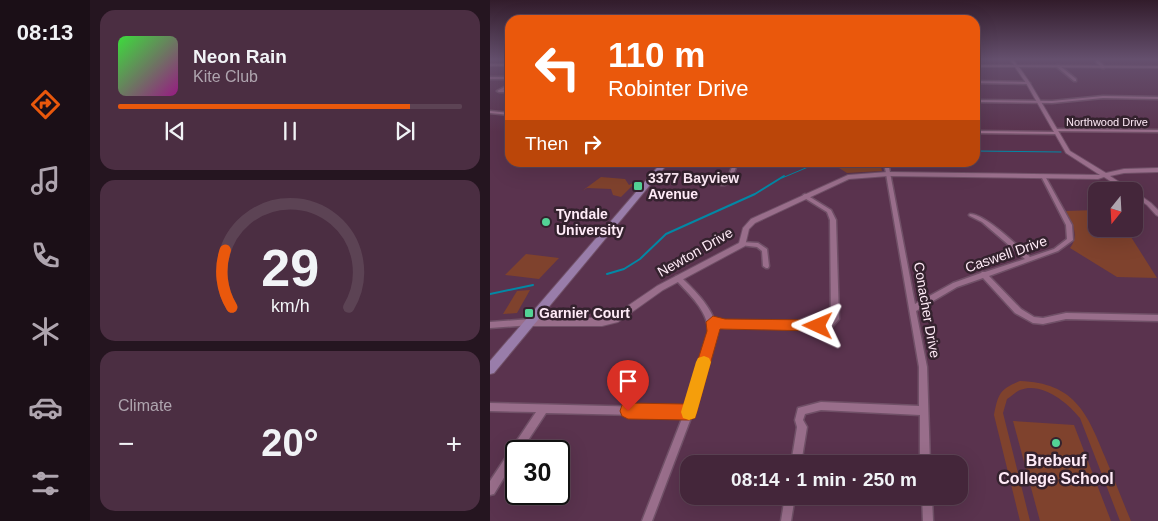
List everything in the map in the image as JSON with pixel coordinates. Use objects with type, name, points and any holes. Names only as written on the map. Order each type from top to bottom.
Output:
[{"type":"main road","points":[[490,369],[532,322],[662,167]]},
{"type":"street","points":[[1028,83],[1072,155],[1115,182]]},
{"type":"street","points":[[505,88],[499,91],[505,91]]},
{"type":"street","points":[[980,101],[1039,102],[1102,97],[1158,98]]},
{"type":"street","points":[[490,112],[505,114]]},
{"type":"street","name":"Northwood Drive","points":[[980,132],[1158,131]]},
{"type":"street","points":[[723,184],[730,178],[734,167]]},
{"type":"street","name":"Conacher Drive","points":[[887,167],[923,367],[925,455]]},
{"type":"street","name":"Newton Drive","points":[[532,322],[602,322],[615,319],[626,313],[650,294],[742,244],[750,223],[844,178],[888,174],[1104,175],[1124,171],[1158,170]]},
{"type":"street","name":"Caswell Drive","points":[[913,309],[955,285],[1056,250],[1070,240],[1069,225],[1043,176]]},
{"type":"street","points":[[713,322],[725,325],[818,326],[830,325],[835,319],[834,220],[829,211],[805,196]]},
{"type":"street","points":[[1143,200],[1158,214]]},
{"type":"street","points":[[972,215],[984,221],[1029,259]]},
{"type":"street","points":[[742,244],[758,245],[765,250],[766,266]]},
{"type":"street","points":[[984,274],[1018,310],[1033,320],[1043,321],[1066,316],[1158,318]]},
{"type":"street","points":[[647,521],[689,412],[713,331],[713,322],[707,311],[678,278]]},
{"type":"street","points":[[490,325],[532,322]]},
{"type":"street","points":[[797,455],[802,427],[799,420],[801,411],[821,406],[923,410]]},
{"type":"street","points":[[490,407],[689,412]]},
{"type":"street","points":[[490,490],[543,409]]},
{"type":"street","points":[[786,521],[789,505]]},
{"type":"street","points":[[927,505],[928,521]]},
{"type":"shaded area","points":[[837,167],[881,167],[882,171],[847,173]]},
{"type":"shaded area","points":[[601,177],[625,179],[629,185],[637,181],[621,197],[613,195],[611,189],[587,188],[582,191]]},
{"type":"shaded area","points":[[1088,210],[1088,238],[1132,238],[1157,278],[1117,277],[1070,248],[1075,234],[1066,211]]},
{"type":"shaded area","points":[[526,254],[559,258],[539,279],[505,275]]},
{"type":"shaded area","points":[[530,290],[517,313],[503,314],[517,291]]},
{"type":"shaded area","points":[[1020,381],[1054,387],[1076,403],[1092,426],[1131,521],[1120,521],[1080,418],[1069,406],[1054,395],[1037,388],[1028,388],[1018,391],[1007,399],[1003,413],[1030,521],[1020,521],[994,415],[1001,393]]},
{"type":"shaded area","points":[[1013,421],[1074,425],[1111,521],[1040,521]]},
{"type":"waterway","points":[[980,151],[1061,152]]},
{"type":"waterway","points":[[782,178],[808,167]]},
{"type":"waterway","points":[[607,274],[624,269],[640,259],[666,234],[755,194],[784,176]]},
{"type":"waterway","points":[[490,294],[533,285]]},
{"type":"slow traffic","points":[[689,412],[704,362]]},
{"type":"place","name":"3377 Bayview Avenue","points":[[638,186]]},
{"type":"place","name":"Tyndale University","points":[[546,222]]},
{"type":"place","name":"Garnier Court","points":[[529,313]]},
{"type":"place","name":"Brebeuf College School","points":[[1056,443]]},
{"type":"route","points":[[628,411],[689,412],[713,331],[713,322],[725,325],[818,326]]}]
